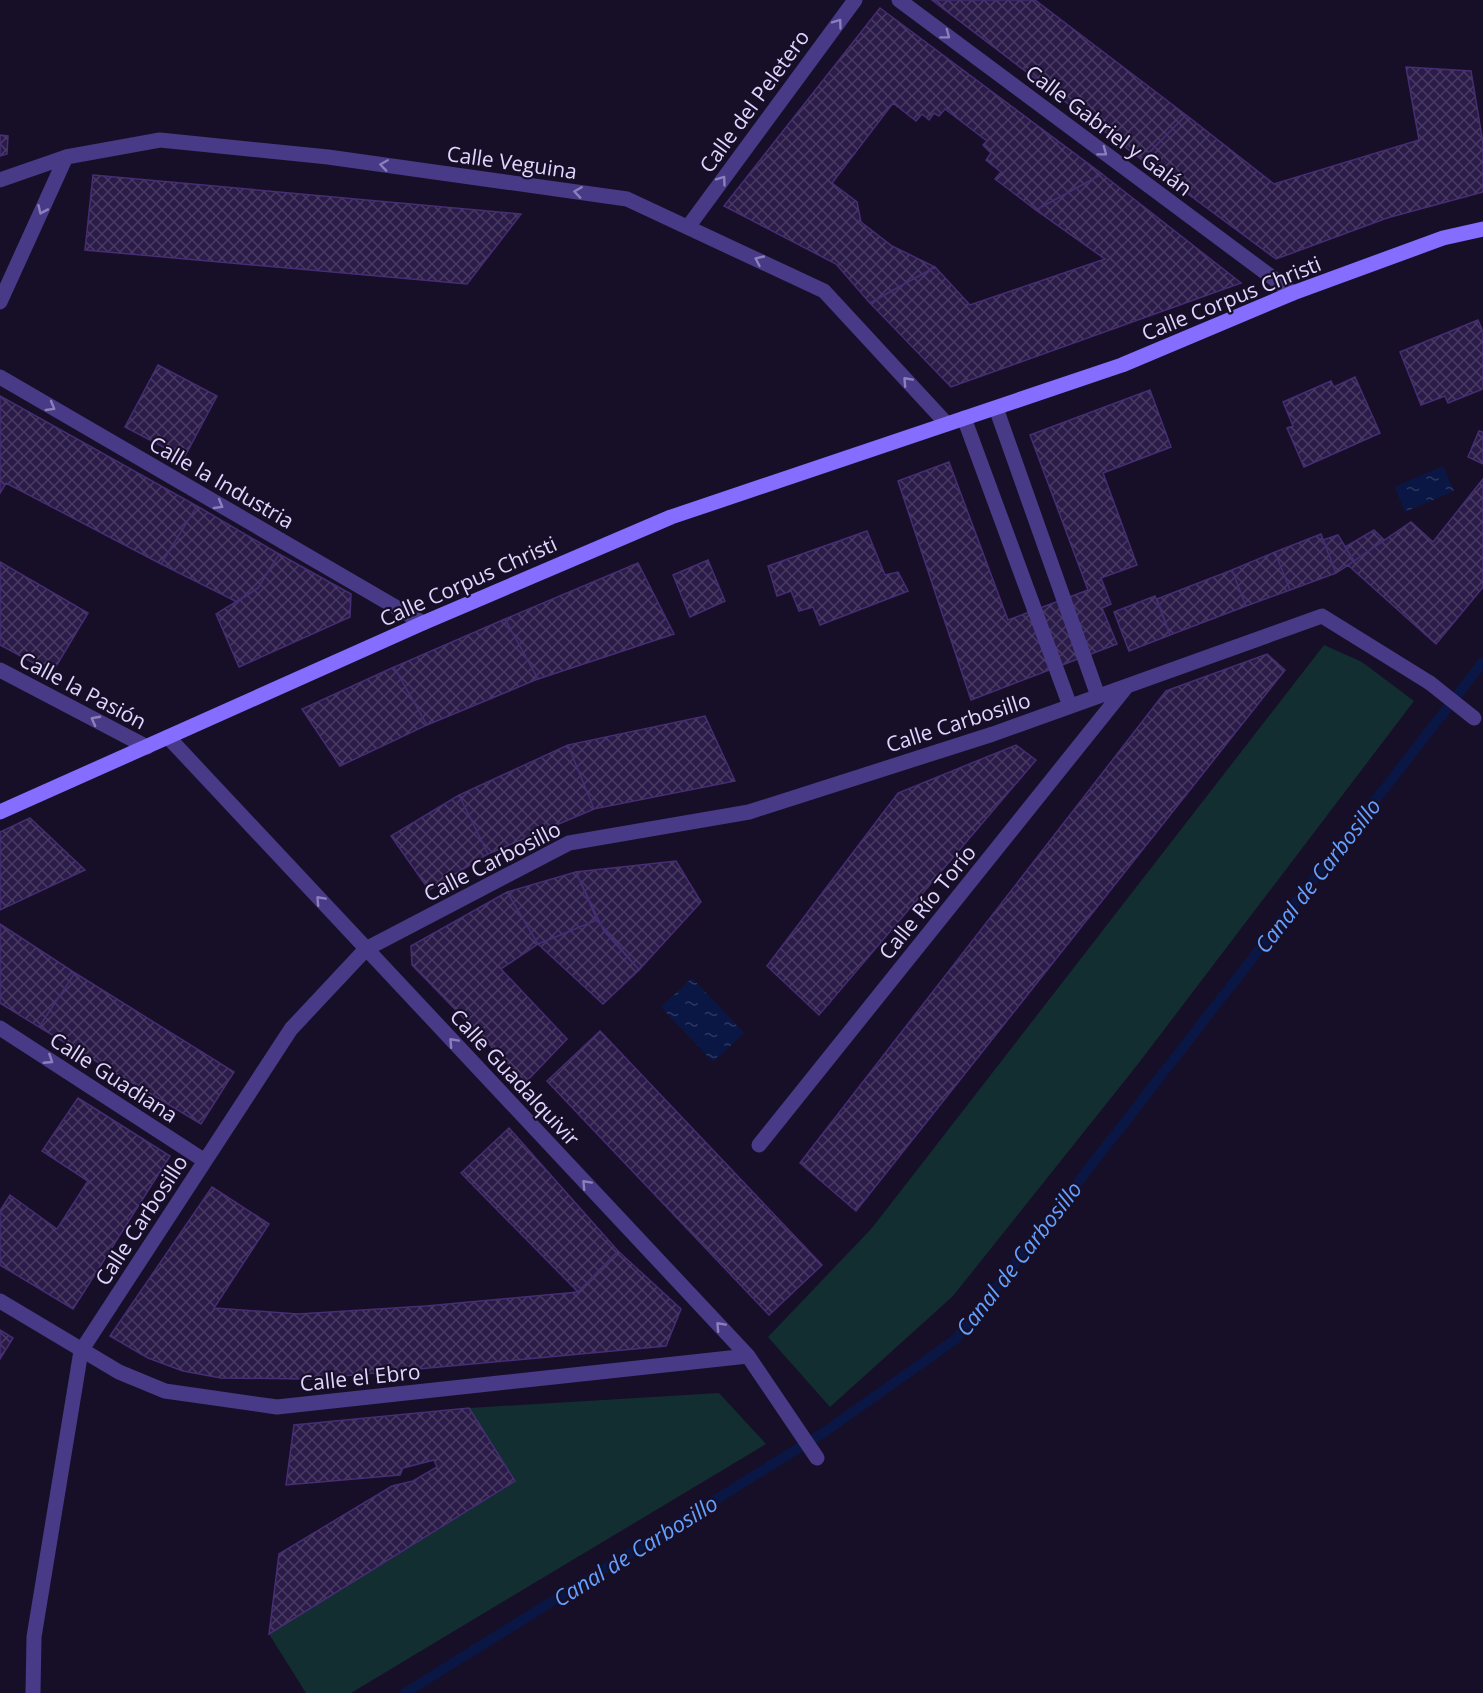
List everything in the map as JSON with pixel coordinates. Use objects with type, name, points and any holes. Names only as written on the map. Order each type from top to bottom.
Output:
[{"type":"main road","name":"Calle Corpus Christi","points":[[0,812],[423,622],[671,517],[1122,365],[1293,293],[1443,238],[1483,229]]},
{"type":"street","name":"Calle del Peletero","points":[[688,227],[855,0]]},
{"type":"street","name":"Calle Gabriel y Galán","points":[[899,0],[1293,293]]},
{"type":"street","name":"Calle Veguina","points":[[0,180],[66,156],[159,140],[328,157],[627,200],[824,291],[947,424]]},
{"type":"street","points":[[0,302],[66,156]]},
{"type":"street","name":"Calle la Industria","points":[[0,378],[423,622]]},
{"type":"street","points":[[996,408],[1098,696]]},
{"type":"street","points":[[964,418],[1070,706]]},
{"type":"street","name":"Calle Carbosillo","points":[[33,1693],[34,1637],[81,1351],[291,1029],[366,949],[569,843],[749,812],[993,734],[1322,616],[1434,686],[1474,718]]},
{"type":"street","name":"Calle la Pasión","points":[[0,670],[147,747]]},
{"type":"street","name":"Calle Río Torío","points":[[759,1145],[1127,686]]},
{"type":"street","name":"Calle Guadalquivir","points":[[168,737],[748,1356],[817,1458]]},
{"type":"street","name":"Calle Guadiana","points":[[0,1028],[205,1161]]},
{"type":"street","name":"Calle el Ebro","points":[[0,1301],[119,1372],[165,1391],[277,1407],[748,1356]]},
{"type":"green space","points":[[1324,645],[1362,662],[1414,701],[1138,1064],[953,1296],[830,1407],[768,1337],[872,1228]]},
{"type":"green space","points":[[719,1393],[766,1444],[351,1693],[306,1693],[269,1634],[514,1482],[469,1408]]},
{"type":"water","points":[[1443,466],[1454,491],[1405,512],[1395,487]]},
{"type":"water","points":[[692,978],[744,1033],[713,1062],[661,1007]]},
{"type":"building","points":[[932,0],[1035,0],[1186,115],[1142,160]]},
{"type":"building","points":[[880,8],[1102,174],[1036,210],[995,179],[1001,172],[986,160],[991,153],[983,145],[987,141],[945,109],[939,116],[934,113],[929,120],[922,114],[916,121],[893,103],[832,183],[857,202],[861,222],[892,246],[935,267],[870,303],[836,264],[724,206]]},
{"type":"building","points":[[1406,67],[1471,71],[1483,143],[1483,192],[1387,218],[1276,259],[1142,160],[1186,115],[1274,184],[1419,140]]},
{"type":"building","points":[[0,135],[8,136],[7,154],[0,156]]},
{"type":"building","points":[[1102,174],[1241,283],[951,387],[870,303],[935,267],[970,305],[1105,259],[1036,210]]},
{"type":"building","points":[[93,175],[521,214],[467,284],[85,250]]},
{"type":"building","points":[[1478,320],[1483,332],[1483,389],[1448,403],[1445,396],[1421,405],[1400,352]]},
{"type":"building","points":[[158,365],[217,396],[184,458],[125,427]]},
{"type":"building","points":[[1355,377],[1380,433],[1304,467],[1287,428],[1293,426],[1283,402],[1331,381],[1334,387]]},
{"type":"building","points":[[1150,390],[1171,447],[1103,473],[1137,565],[1101,578],[1111,604],[1102,608],[1117,644],[971,700],[898,481],[949,462],[1008,620],[1088,590],[1030,435]]},
{"type":"building","points":[[0,396],[197,506],[161,564],[6,483],[0,493]]},
{"type":"building","points":[[1479,431],[1483,432],[1483,464],[1468,457]]},
{"type":"building","points":[[1483,479],[1483,587],[1436,644],[1348,565],[1411,522],[1433,542]]},
{"type":"building","points":[[197,506],[279,554],[258,588],[237,602],[161,564]]},
{"type":"building","points":[[1374,530],[1384,540],[1354,561],[1345,547]]},
{"type":"building","points":[[867,531],[885,575],[898,572],[908,591],[820,625],[813,607],[799,611],[791,591],[777,596],[768,566]]},
{"type":"building","points":[[1321,534],[1336,573],[1290,590],[1275,552]]},
{"type":"building","points":[[1338,535],[1354,561],[1336,573],[1323,540]]},
{"type":"building","points":[[1275,552],[1290,590],[1246,606],[1232,570]]},
{"type":"building","points":[[279,554],[351,594],[350,617],[239,667],[216,614],[258,588]]},
{"type":"building","points":[[708,560],[725,601],[690,617],[673,575]]},
{"type":"building","points":[[0,562],[88,613],[52,673],[0,645]]},
{"type":"building","points":[[638,563],[674,634],[538,679],[505,619]]},
{"type":"building","points":[[1232,570],[1246,606],[1170,635],[1157,599]]},
{"type":"building","points":[[1155,596],[1170,635],[1129,651],[1114,612]]},
{"type":"building","points":[[505,619],[538,679],[427,725],[394,667]]},
{"type":"building","points":[[1267,654],[1285,670],[856,1211],[800,1163],[1166,691]]},
{"type":"building","points":[[394,667],[427,725],[340,766],[302,709]]},
{"type":"building","points":[[705,716],[735,781],[594,809],[568,745]]},
{"type":"building","points":[[568,745],[594,809],[488,854],[459,795]]},
{"type":"building","points":[[1016,745],[1036,760],[819,1015],[767,966],[898,793]]},
{"type":"building","points":[[459,795],[488,854],[429,890],[391,836]]},
{"type":"building","points":[[30,818],[85,870],[0,910],[0,832]]},
{"type":"building","points":[[676,861],[701,902],[639,970],[604,931],[576,872]]},
{"type":"building","points":[[576,872],[597,920],[538,944],[507,892]]},
{"type":"building","points":[[507,892],[538,944],[501,969],[567,1039],[526,1082],[412,965],[411,946]]},
{"type":"building","points":[[597,920],[639,970],[603,1004],[538,944]]},
{"type":"building","points":[[0,924],[75,973],[39,1027],[0,1003]]},
{"type":"building","points":[[75,973],[234,1072],[201,1124],[39,1027]]},
{"type":"building","points":[[600,1031],[822,1265],[769,1315],[547,1081]]},
{"type":"building","points":[[78,1098],[170,1156],[73,1309],[0,1265],[0,1211],[10,1195],[57,1229],[88,1181],[42,1151]]},
{"type":"building","points":[[509,1128],[618,1251],[578,1292],[461,1173]]},
{"type":"building","points":[[212,1187],[269,1224],[214,1308],[298,1314],[426,1306],[578,1292],[618,1251],[681,1309],[666,1346],[310,1379],[221,1378],[183,1371],[148,1358],[110,1336]]},
{"type":"building","points":[[0,1330],[13,1338],[0,1359]]},
{"type":"building","points":[[469,1408],[515,1481],[269,1634],[279,1554],[392,1486],[413,1481],[437,1467],[434,1460],[403,1468],[400,1475],[286,1485],[294,1425]]},
{"type":"waterway","name":"Canal de Carbosillo","points":[[405,1693],[823,1433],[956,1339],[1483,662]]}]
